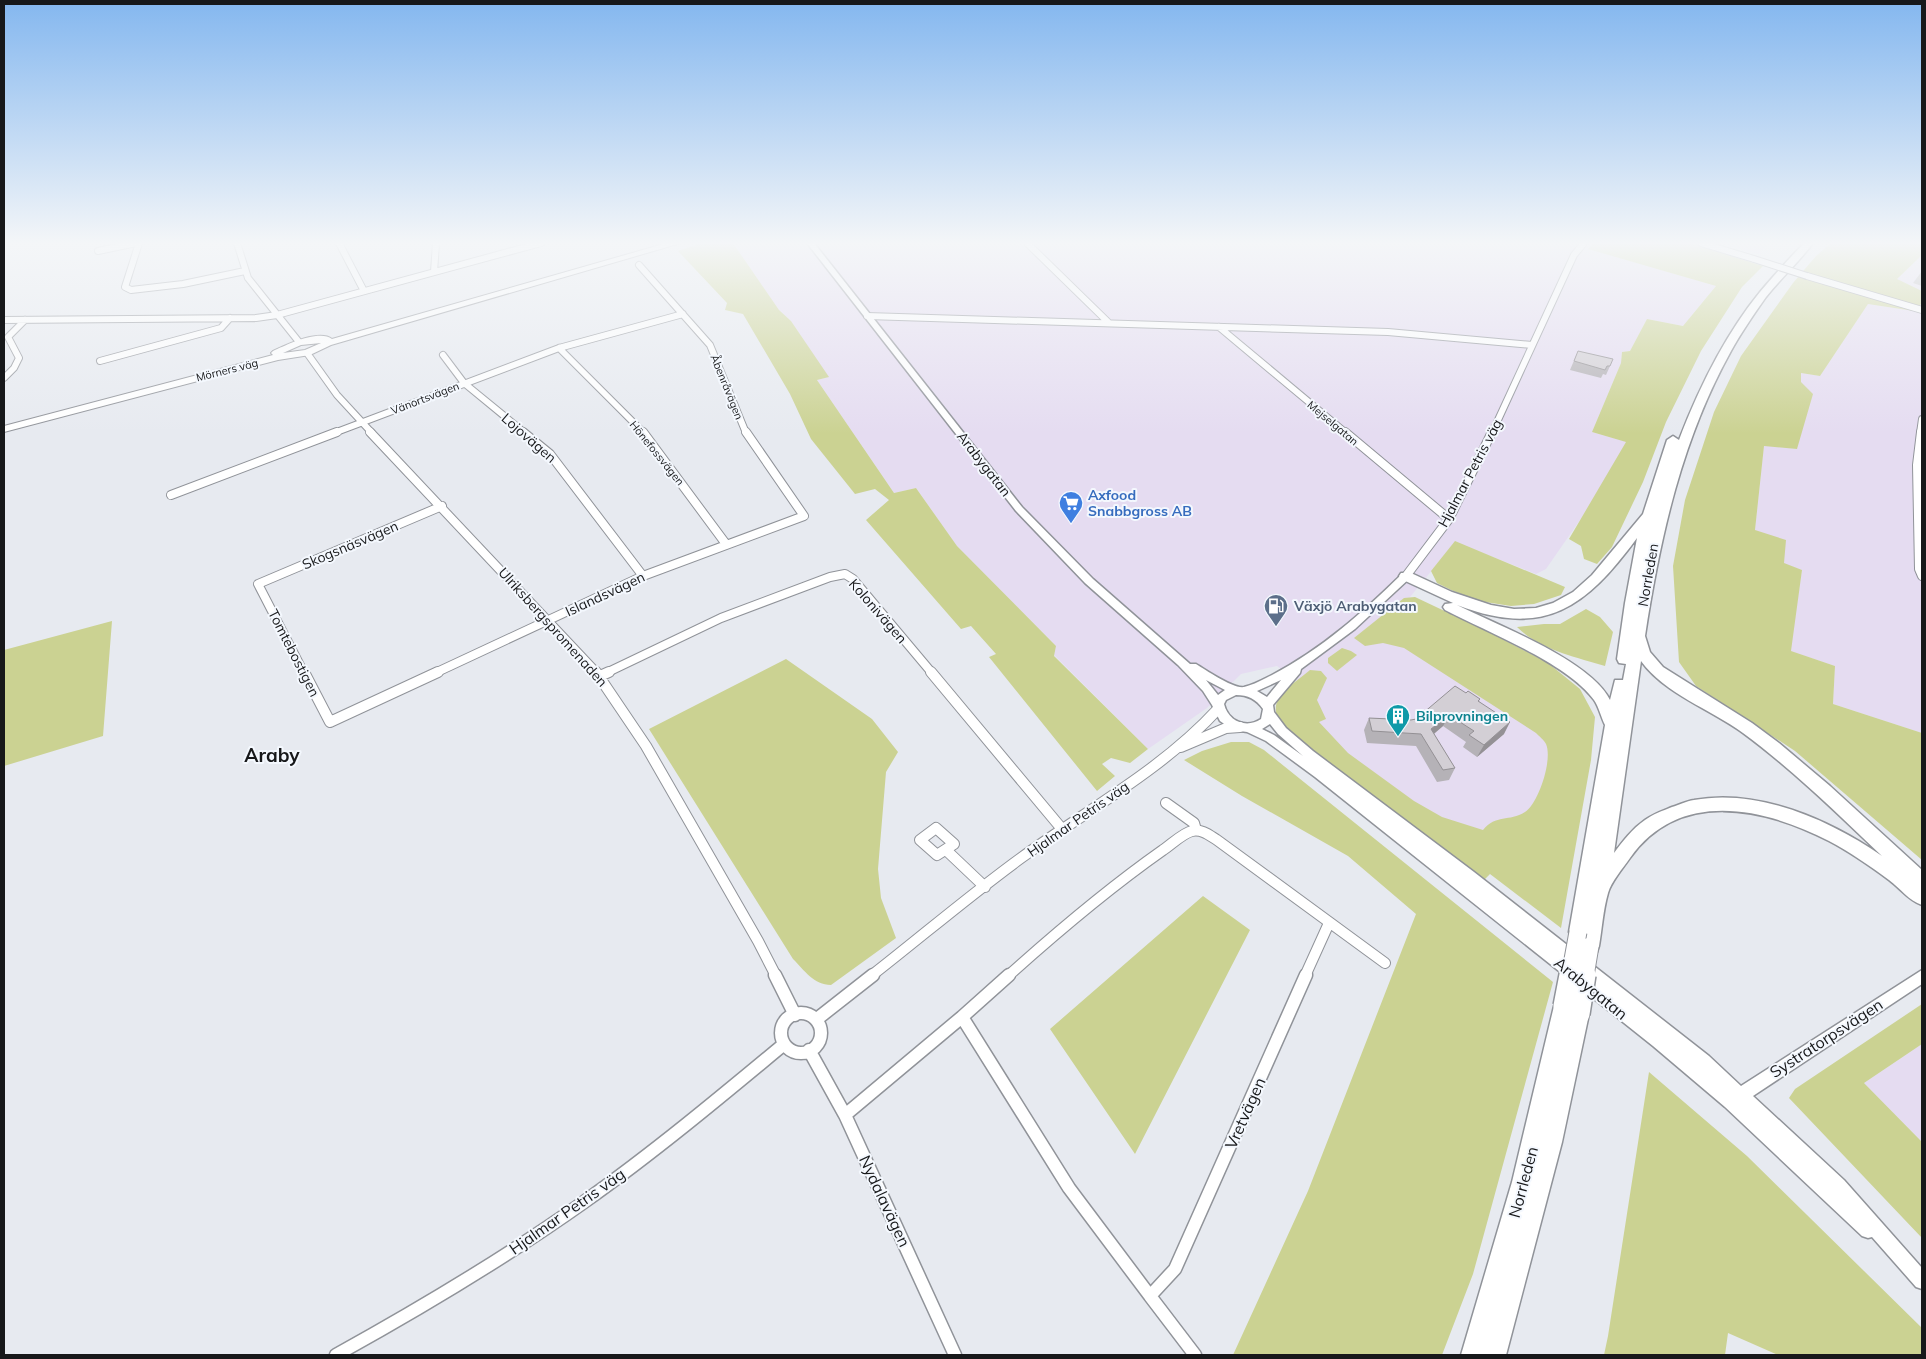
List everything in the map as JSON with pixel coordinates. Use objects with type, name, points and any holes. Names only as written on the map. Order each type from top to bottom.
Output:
[{"type":"highway","name":"Norrleden","points":[[1584,939],[1612,723],[1621,681],[1636,574],[1648,514],[1664,461],[1705,368],[1743,306]]},
{"type":"highway","name":"Norrleden","points":[[1584,939],[1600,889],[1638,634],[1659,517],[1684,436],[1698,403],[1714,371],[1754,306]]},
{"type":"highway","points":[[1402,579],[1452,599],[1485,609],[1512,613],[1543,611],[1570,600],[1588,586],[1616,555],[1648,514]]},
{"type":"highway","points":[[1402,579],[1456,610],[1567,667],[1592,686],[1606,707],[1612,723]]},
{"type":"highway","points":[[1638,634],[1642,650],[1653,665],[1675,682],[1736,720],[1786,758],[1922,881]]},
{"type":"highway","points":[[1600,889],[1623,854],[1641,832],[1659,818],[1678,810],[1723,804],[1774,811],[1830,833],[1885,866],[1922,897]]},
{"type":"highway","points":[[1571,1010],[1584,939]]},
{"type":"highway","name":"Norrleden","points":[[1473,1355],[1571,1010]]},
{"type":"highway","name":"Norrleden","points":[[1494,1355],[1551,1142],[1571,1010]]},
{"type":"main road","points":[[312,348],[451,306]]},
{"type":"main road","name":"Mörners väg","points":[[4,429],[64,414],[294,348],[312,348]]},
{"type":"main road","name":"Mörners väg","points":[[4,433],[64,414]]},
{"type":"street","points":[[271,306],[294,348]]},
{"type":"street","points":[[4,320],[230,318],[277,315],[308,306]]},
{"type":"street","name":"Åbenråvägen","points":[[676,306],[710,345],[748,438],[804,516]]},
{"type":"street","name":"Arabygatan","points":[[860,306],[1031,522],[1095,587],[1182,662],[1207,688],[1218,707]]},
{"type":"street","points":[[1092,306],[1109,323]]},
{"type":"street","name":"Hjalmar Petris väg","points":[[1242,691],[1302,663],[1338,637],[1402,579],[1448,519],[1500,420],[1550,306]]},
{"type":"street","points":[[1910,306],[1922,310]]},
{"type":"street","name":"Vänortsvägen","points":[[171,495],[559,348],[683,314]]},
{"type":"street","points":[[867,316],[1388,332],[1532,345]]},
{"type":"street","points":[[100,361],[222,328],[230,318]]},
{"type":"street","points":[[4,378],[14,368],[19,358],[8,337],[25,320]]},
{"type":"street","name":"Mejselgatan","points":[[1219,327],[1448,519]]},
{"type":"street","name":"Ulriksbergspromenaden","points":[[312,348],[337,395],[600,676],[669,785],[758,941],[794,1015]]},
{"type":"street","name":"Hönefossvägen","points":[[559,348],[643,432],[726,544]]},
{"type":"street","name":"Lojovägen","points":[[443,355],[464,383],[550,454],[643,576]]},
{"type":"street","points":[[1922,419],[1917,465],[1919,569],[1922,576]]},
{"type":"street","name":"Skogsnäsvägen","points":[[258,584],[442,506]]},
{"type":"street","name":"Islandsvägen","points":[[330,722],[643,576],[804,516]]},
{"type":"street","name":"Kolonivägen","points":[[600,676],[721,618],[830,577],[845,574],[853,579],[1062,829]]},
{"type":"street","name":"Tomtebostigen","points":[[258,584],[330,722]]},
{"type":"street","name":"Arabygatan","points":[[1182,662],[1230,688],[1242,691]]},
{"type":"street","name":"Hjalmar Petris väg","points":[[1268,709],[1302,663]]},
{"type":"street","points":[[1242,691],[1258,696],[1268,709],[1263,724],[1245,728],[1226,721],[1218,707],[1225,694],[1242,691]]},
{"type":"street","name":"Hjalmar Petris väg","points":[[817,1019],[1062,829],[1172,752],[1218,707]]},
{"type":"street","name":"Arabygatan","points":[[1268,709],[1282,731],[1309,754],[1370,799],[1624,997],[1736,1098],[1918,1276]]},
{"type":"street","name":"Hjalmar Petris väg","points":[[1172,752],[1216,731],[1226,728],[1245,728]]},
{"type":"street","name":"Arabygatan","points":[[1245,728],[1270,738],[1358,804],[1736,1098]]},
{"type":"street","points":[[1166,802],[1194,823],[1196,830]]},
{"type":"street","points":[[845,1115],[962,1017],[1050,938],[1159,853],[1189,832],[1196,830],[1205,832],[1217,840],[1385,963]]},
{"type":"street","points":[[946,850],[985,887]]},
{"type":"street","name":"Vretvägen","points":[[1150,1296],[1175,1269],[1329,923]]},
{"type":"street","name":"Systratorpsvägen","points":[[1736,1098],[1922,976]]},
{"type":"street","points":[[807,1014],[817,1019],[820,1024],[821,1035],[819,1041],[809,1050],[804,1052],[792,1051],[784,1045],[780,1034],[785,1022],[794,1015],[807,1014]]},
{"type":"street","points":[[962,1017],[1055,1166],[1098,1229],[1195,1355]]},
{"type":"street","name":"Hjalmar Petris väg","points":[[336,1355],[470,1277],[583,1202],[690,1122],[784,1045]]},
{"type":"street","name":"Nydalavägen","points":[[809,1050],[845,1115],[955,1355]]},
{"type":"shaded area","points":[[777,306],[1699,306],[1683,326],[1647,319],[1630,351],[1622,352],[1621,363],[1592,432],[1627,442],[1589,507],[1546,569],[1536,574],[1455,542],[1406,602],[1573,708],[1536,838],[1464,835],[1349,759],[1316,724],[1314,694],[1277,666],[1241,674],[1207,708],[1148,749],[1054,655],[1056,646],[957,546],[916,488],[894,493],[817,380],[828,377],[791,321]]},
{"type":"shaded area","points":[[1866,306],[1884,306],[1914,311],[1919,306],[1922,306],[1922,733],[1833,704],[1835,666],[1790,651],[1802,570],[1784,564],[1755,530],[1764,445],[1797,449],[1801,373],[1820,376]]},
{"type":"shaded area","points":[[1922,1044],[1922,1142],[1864,1083]]},
{"type":"green space","points":[[726,306],[777,306],[791,321],[829,377],[817,380],[894,493],[916,488],[957,546],[1056,646],[1054,656],[1148,749],[1130,763],[1111,758],[1102,764],[1115,776],[1097,791],[989,657],[996,654],[971,626],[961,629],[866,520],[889,500],[875,489],[855,494],[811,439],[790,394],[743,314],[725,310]]},
{"type":"green space","points":[[1699,306],[1730,306],[1701,351],[1666,422],[1643,482],[1612,547],[1597,564],[1584,559],[1581,546],[1569,539],[1626,442],[1592,432],[1621,363],[1622,352],[1630,351],[1647,319],[1683,326]]},
{"type":"green space","points":[[1776,306],[1866,306],[1820,376],[1801,373],[1801,382],[1813,394],[1797,449],[1764,446],[1755,530],[1786,540],[1784,563],[1802,570],[1791,651],[1835,666],[1833,704],[1922,733],[1922,860],[1795,751],[1696,686],[1679,662],[1673,566],[1685,500],[1714,412],[1741,356]]},
{"type":"green space","points":[[1884,306],[1919,306],[1914,311]]},
{"type":"green space","points":[[1455,541],[1565,587],[1561,595],[1534,604],[1511,606],[1479,601],[1451,590],[1437,583],[1431,571]]},
{"type":"green space","points":[[1415,597],[1491,633],[1548,663],[1580,689],[1595,717],[1591,760],[1561,928],[1490,874],[1484,880],[1323,759],[1281,725],[1277,716],[1276,707],[1282,693],[1310,670],[1321,671],[1327,678],[1317,700],[1326,719],[1319,722],[1348,753],[1414,801],[1442,817],[1483,830],[1493,822],[1525,812],[1535,800],[1546,770],[1548,751],[1546,744],[1541,738],[1404,648],[1383,643],[1365,646],[1354,638],[1404,598]]},
{"type":"green space","points":[[1586,609],[1600,617],[1613,632],[1605,666],[1547,647],[1526,635],[1517,627],[1560,624]]},
{"type":"green space","points":[[112,621],[103,736],[4,766],[4,650]]},
{"type":"green space","points":[[1342,648],[1357,655],[1337,671],[1328,663],[1328,658]]},
{"type":"green space","points":[[786,659],[872,719],[898,752],[886,772],[878,869],[881,898],[896,938],[831,985],[814,980],[793,959],[649,729]]},
{"type":"green space","points":[[1231,742],[1249,742],[1264,750],[1553,982],[1473,1274],[1442,1355],[1233,1355],[1308,1191],[1416,914],[1348,856],[1242,796],[1184,760],[1202,751]]},
{"type":"green space","points":[[1203,896],[1250,930],[1135,1154],[1050,1029]]},
{"type":"green space","points":[[1922,1004],[1922,1044],[1864,1083],[1922,1142],[1922,1238],[1789,1098],[1795,1089]]},
{"type":"green space","points":[[1649,1072],[1747,1156],[1922,1328],[1922,1355],[1778,1355],[1728,1333],[1725,1355],[1604,1355]]},
{"type":"building","points":[[1578,351],[1613,359],[1610,366],[1607,366],[1605,370],[1574,361]]},
{"type":"building","points":[[1455,686],[1466,693],[1468,691],[1480,699],[1478,701],[1510,722],[1484,745],[1469,735],[1474,731],[1449,715],[1431,729],[1455,768],[1443,770],[1421,734],[1372,731],[1369,718],[1416,719]]},
{"type":"place","name":"Axfood Snabbgross AB","points":[[1071,524]]},
{"type":"place","name":"Växjö Arabygatan","points":[[1276,627]]},
{"type":"place","name":"Bilprovningen","points":[[1398,737]]},
{"type":"district","name":"Araby","points":[[272,755]]}]
